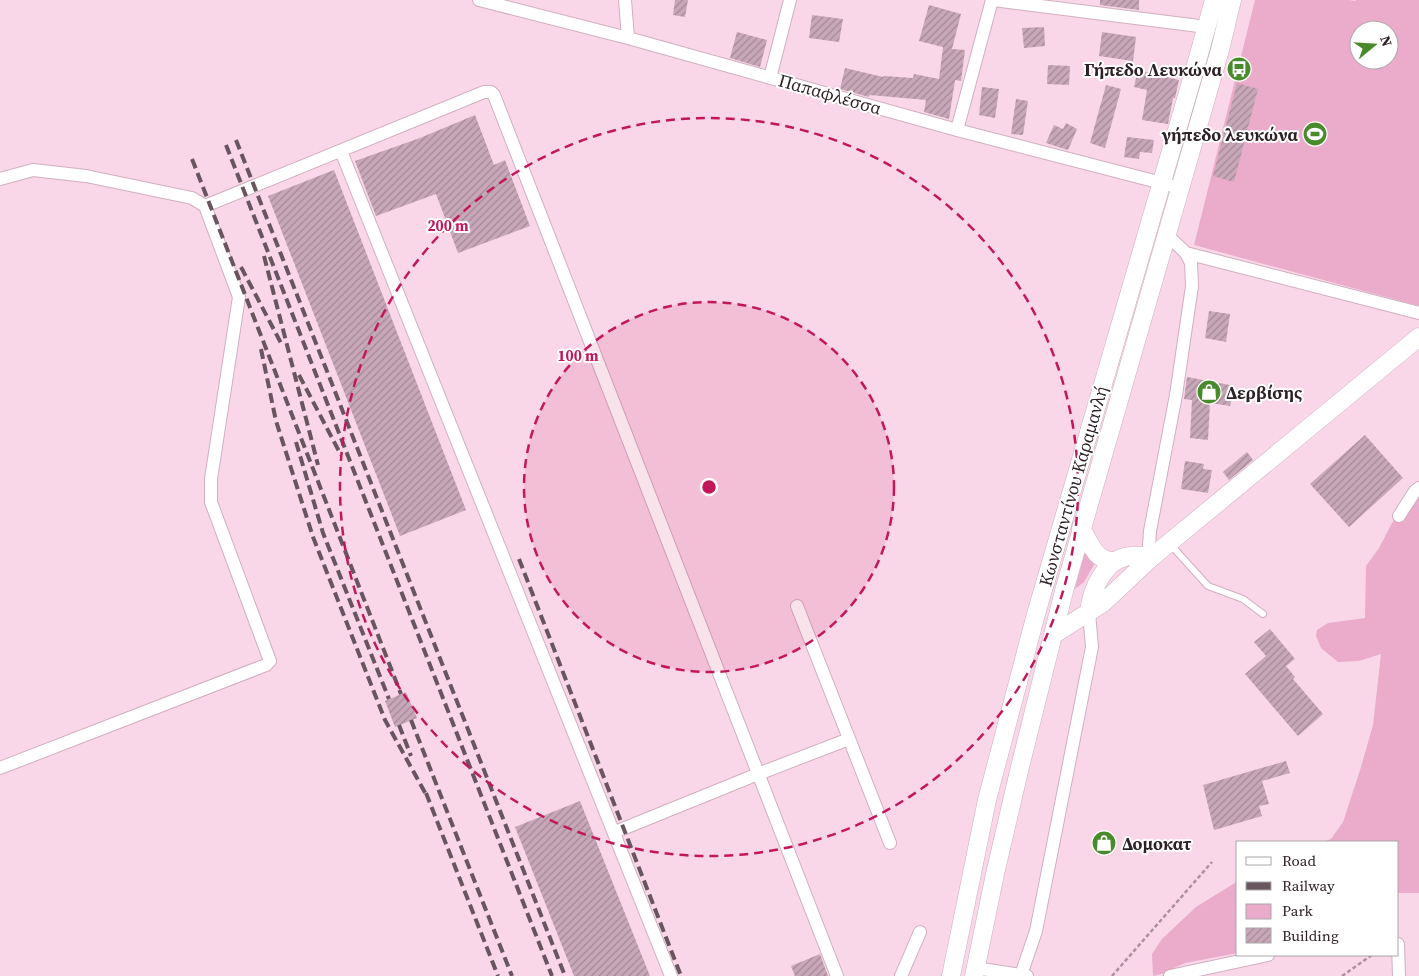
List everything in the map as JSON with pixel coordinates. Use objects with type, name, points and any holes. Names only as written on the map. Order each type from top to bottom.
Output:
[{"type":"main road","name":"Κωνσταντίνου Καραμανλή","points":[[951,976],[987,800],[1019,676],[1049,566],[1214,0]]},
{"type":"main road","name":"Κωνσταντίνου Καραμανλή","points":[[975,972],[1001,847],[1081,528],[1181,188],[1220,50],[1232,0]]},
{"type":"main road","points":[[1053,635],[1102,603],[1152,557],[1419,337]]},
{"type":"main road","points":[[1081,528],[1098,555],[1106,561],[1115,561],[1132,556],[1152,557]]},
{"type":"main road","points":[[1088,613],[1095,587],[1115,561]]},
{"type":"street","name":"Παπαφλέσσα","points":[[479,0],[628,38],[957,130],[1181,188]]},
{"type":"street","points":[[625,0],[628,38]]},
{"type":"street","points":[[770,78],[790,0]]},
{"type":"street","points":[[957,130],[993,0],[1207,27]]},
{"type":"street","points":[[205,206],[484,92],[494,94],[837,976]]},
{"type":"street","points":[[341,151],[671,976]]},
{"type":"street","points":[[0,179],[33,170],[86,176],[192,198],[205,206],[239,297],[211,479],[211,502],[270,661],[266,666],[0,768]]},
{"type":"street","points":[[1152,557],[1149,546],[1150,531],[1176,394],[1192,286],[1191,263],[1186,253],[1167,236]]},
{"type":"street","points":[[1186,253],[1419,313]]},
{"type":"street","points":[[1399,516],[1414,491],[1419,488]]},
{"type":"street","points":[[797,606],[890,842]]},
{"type":"street","points":[[975,972],[1024,975],[1036,931],[1092,647],[1088,613]]},
{"type":"street","points":[[615,832],[758,774],[849,740]]},
{"type":"street","points":[[902,976],[920,932]]},
{"type":"street","points":[[1170,976],[1263,956]]},
{"type":"street","points":[[1398,956],[1399,976]]},
{"type":"lane","points":[[1169,543],[1208,586],[1243,599],[1263,614]]},
{"type":"path","points":[[1112,976],[1212,862]]},
{"type":"path","points":[[1342,976],[1370,956]]},
{"type":"green space","points":[[1255,0],[1419,0],[1419,306],[1194,245]]},
{"type":"green space","points":[[1419,489],[1419,893],[1399,893],[1399,841],[1326,841],[1331,839],[1343,822],[1361,767],[1373,725],[1381,654],[1359,661],[1338,662],[1321,648],[1316,636],[1317,630],[1328,623],[1365,618],[1366,566],[1409,498]]},
{"type":"green space","points":[[1086,547],[1095,563],[1084,582],[1075,589]]},
{"type":"green space","points":[[1236,882],[1236,953],[1185,963],[1169,972],[1153,976],[1152,954],[1162,939],[1196,907]]},
{"type":"building","points":[[675,0],[688,0],[685,17],[673,15]]},
{"type":"building","points":[[1100,0],[1139,0],[1139,10],[1100,5]]},
{"type":"building","points":[[929,5],[961,14],[952,49],[965,50],[961,81],[955,80],[949,119],[924,112],[926,100],[870,95],[869,97],[840,89],[845,68],[883,77],[913,78],[914,74],[939,79],[943,47],[919,41]]},
{"type":"building","points":[[812,15],[843,19],[839,42],[809,38]]},
{"type":"building","points":[[1044,27],[1045,46],[1024,48],[1022,28]]},
{"type":"building","points":[[737,32],[767,40],[760,67],[730,58]]},
{"type":"building","points":[[1102,32],[1136,37],[1133,61],[1099,56]]},
{"type":"building","points":[[1048,65],[1070,66],[1069,85],[1047,84]]},
{"type":"building","points":[[1138,70],[1179,80],[1168,124],[1142,120],[1147,90],[1134,87]]},
{"type":"building","points":[[1237,83],[1258,89],[1234,182],[1213,176]]},
{"type":"building","points":[[1106,85],[1121,89],[1105,148],[1090,143]]},
{"type":"building","points":[[982,87],[999,89],[995,118],[979,115]]},
{"type":"building","points":[[1016,99],[1028,101],[1023,135],[1011,134]]},
{"type":"building","points":[[475,115],[494,165],[505,160],[530,226],[458,253],[436,194],[376,216],[355,161],[420,138]]},
{"type":"building","points":[[1066,123],[1077,129],[1068,150],[1046,143],[1054,125],[1063,129]]},
{"type":"building","points":[[1127,137],[1154,140],[1152,153],[1140,152],[1139,159],[1124,157]]},
{"type":"building","points":[[334,170],[466,510],[400,536],[268,196]]},
{"type":"building","points":[[1209,311],[1230,314],[1226,342],[1205,338]]},
{"type":"building","name":"Δερβίσης","points":[[1187,377],[1235,386],[1230,406],[1210,403],[1208,440],[1190,438],[1192,400],[1184,399]]},
{"type":"building","points":[[1365,435],[1403,478],[1349,527],[1310,484]]},
{"type":"building","points":[[1247,452],[1253,460],[1229,480],[1223,472]]},
{"type":"building","points":[[1185,461],[1204,464],[1203,469],[1212,470],[1208,493],[1181,489]]},
{"type":"building","points":[[1270,629],[1295,659],[1286,666],[1295,677],[1293,679],[1323,714],[1298,736],[1245,674],[1266,656],[1254,642]]},
{"type":"building","points":[[406,692],[417,718],[395,727],[385,701]]},
{"type":"building","points":[[1286,761],[1290,773],[1262,781],[1269,804],[1259,806],[1262,816],[1214,830],[1203,785]]},
{"type":"building","points":[[580,801],[650,976],[574,976],[515,827]]},
{"type":"building","points":[[820,954],[828,976],[795,976],[791,966]]},
{"type":"railway","points":[[236,140],[565,976]]},
{"type":"railway","points":[[226,145],[552,976]]},
{"type":"railway","points":[[192,159],[401,694]]},
{"type":"railway","points":[[264,256],[318,465]]},
{"type":"railway","points":[[241,267],[282,345]]},
{"type":"railway","points":[[261,349],[276,421],[313,537],[385,720],[428,798]]},
{"type":"railway","points":[[299,375],[341,455]]},
{"type":"railway","points":[[296,442],[323,533],[389,699]]},
{"type":"railway","points":[[519,559],[681,976]]},
{"type":"railway","points":[[411,720],[512,976]]},
{"type":"railway","points":[[399,725],[411,756]]},
{"type":"railway","points":[[426,793],[498,976]]},
{"type":"place","name":"Γήπεδο Λευκώνα","points":[[1239,69]]},
{"type":"place","name":"γήπεδο λευκώνα","points":[[1315,134]]},
{"type":"place","name":"Δερβίσης","points":[[1209,392]]},
{"type":"place","name":"Δομοκατ","points":[[1104,843]]}]
